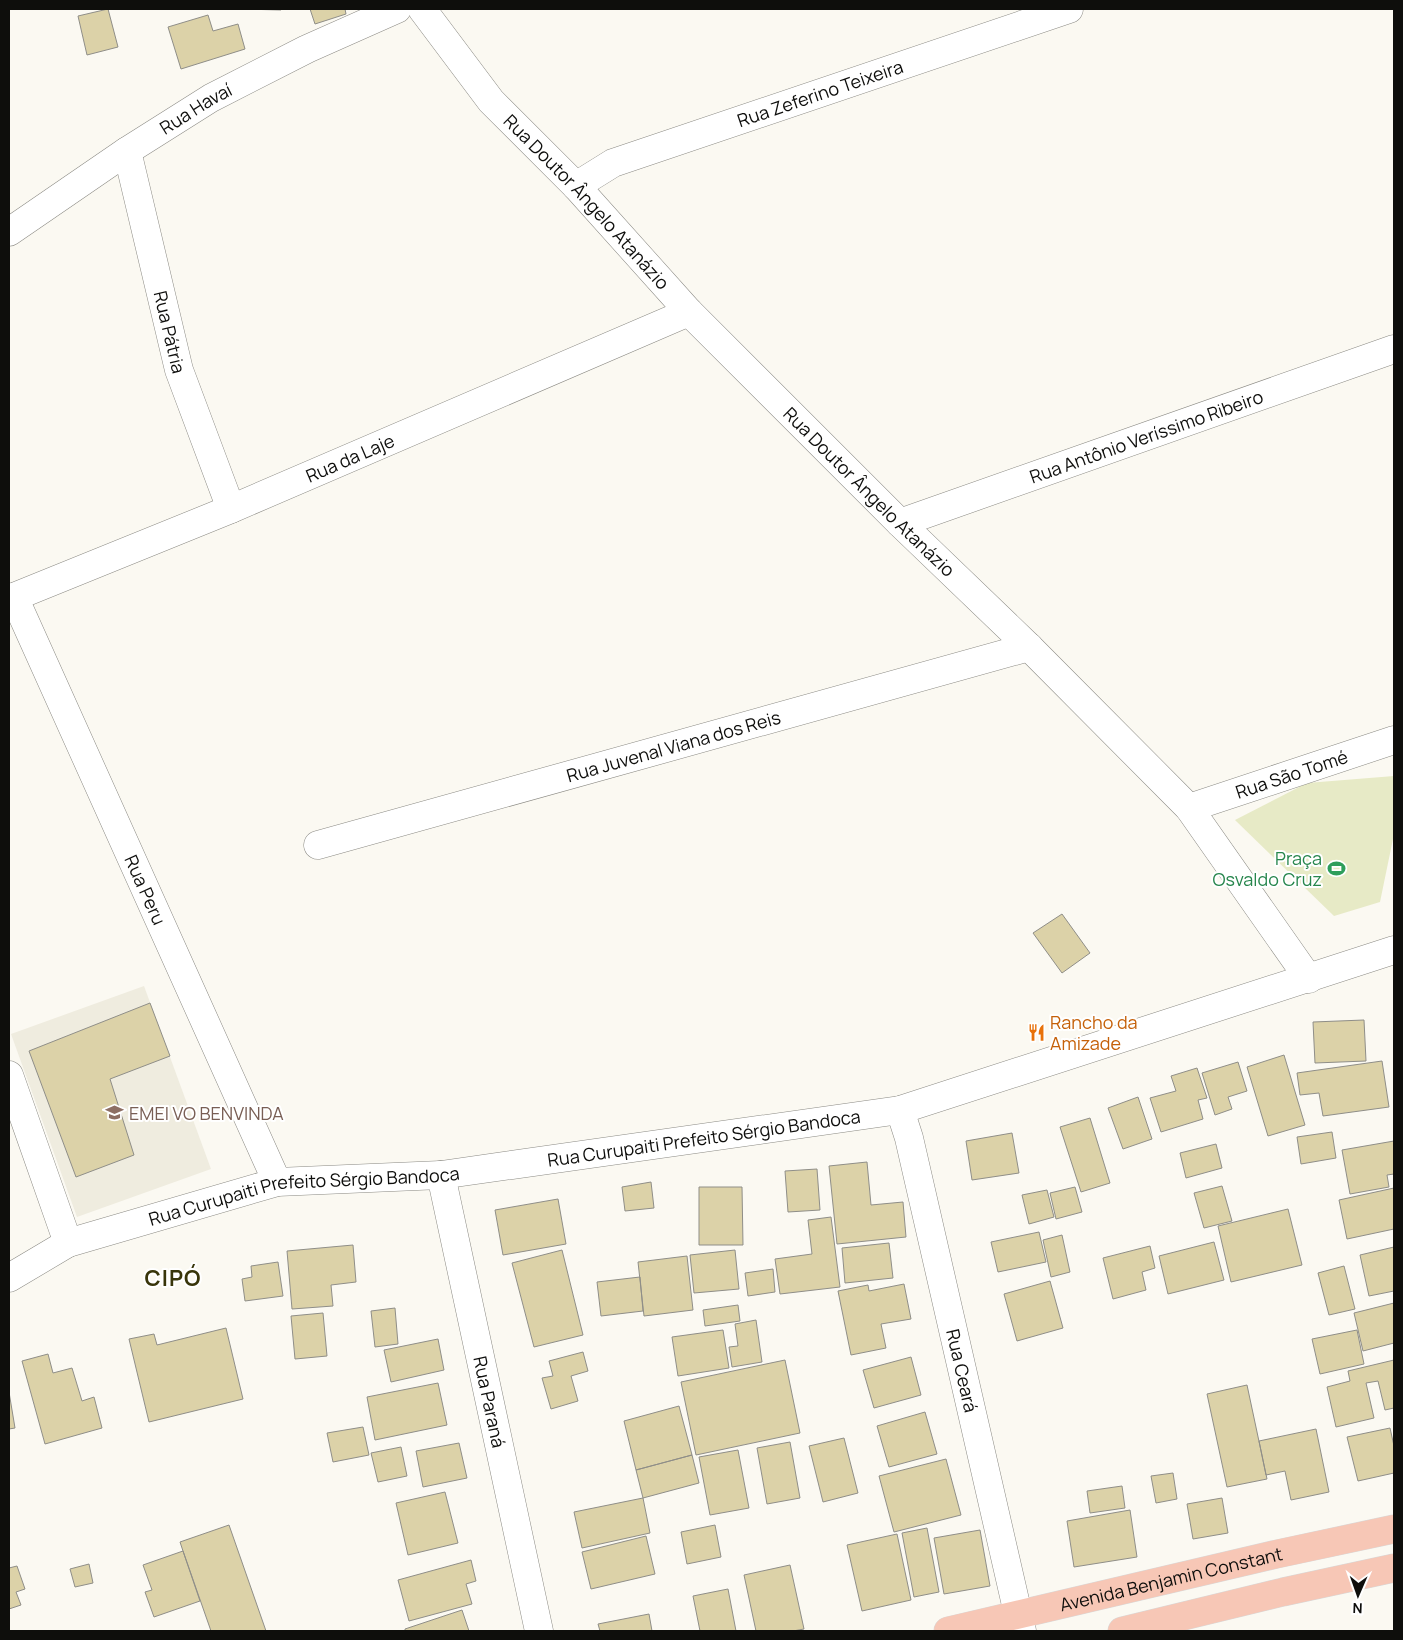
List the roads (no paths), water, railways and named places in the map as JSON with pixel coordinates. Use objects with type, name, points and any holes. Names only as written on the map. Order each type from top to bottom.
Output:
[{"type":"main road","name":"Avenida Benjamin Constant","points":[[948,1631],[1021,1623],[1277,1554],[1394,1529]]},
{"type":"main road","name":"Avenida Benjamin Constant","points":[[1122,1631],[1302,1587],[1394,1568]]},
{"type":"street","name":"Rua Havaí","points":[[9,232],[127,151],[210,98],[307,49],[397,9]]},
{"type":"street","name":"Rua Doutor Ângelo Atanázio","points":[[422,9],[491,101],[576,186],[689,312],[900,523],[1029,647],[1188,808],[1309,979]]},
{"type":"street","name":"Rua Zeferino Teixeira","points":[[576,186],[613,163],[1069,9]]},
{"type":"street","name":"Rua Pátria","points":[[127,151],[179,370],[231,509]]},
{"type":"street","name":"Rua da Laje","points":[[11,598],[231,509],[689,312]]},
{"type":"street","name":"Rua Antônio Veríssimo Ribeiro","points":[[900,523],[1394,349]]},
{"type":"street","name":"Rua Peru","points":[[11,598],[277,1182]]},
{"type":"street","name":"Rua Juvenal Viana dos Reis","points":[[318,845],[1029,647]]},
{"type":"street","name":"Rua São Tomé","points":[[1188,808],[1394,740]]},
{"type":"street","name":"Rua Curupaiti Prefeito Sérgio Bandoca","points":[[9,1278],[68,1243],[277,1182],[440,1175],[900,1110],[1309,979],[1393,958]]},
{"type":"street","points":[[9,1075],[68,1243]]},
{"type":"street","name":"Rua Ceará","points":[[900,1110],[909,1138],[1021,1623]]},
{"type":"street","name":"Rua Paraná","points":[[440,1175],[539,1631]]},
{"type":"place","name":"Praça Osvaldo Cruz","points":[[1336,868]]},
{"type":"place","name":"Rancho da Amizade","points":[[1036,1032]]},
{"type":"place","name":"EMEI VO BENVINDA","points":[[115,1113]]},
{"type":"district","name":"CIPÓ","points":[[173,1278]]}]
